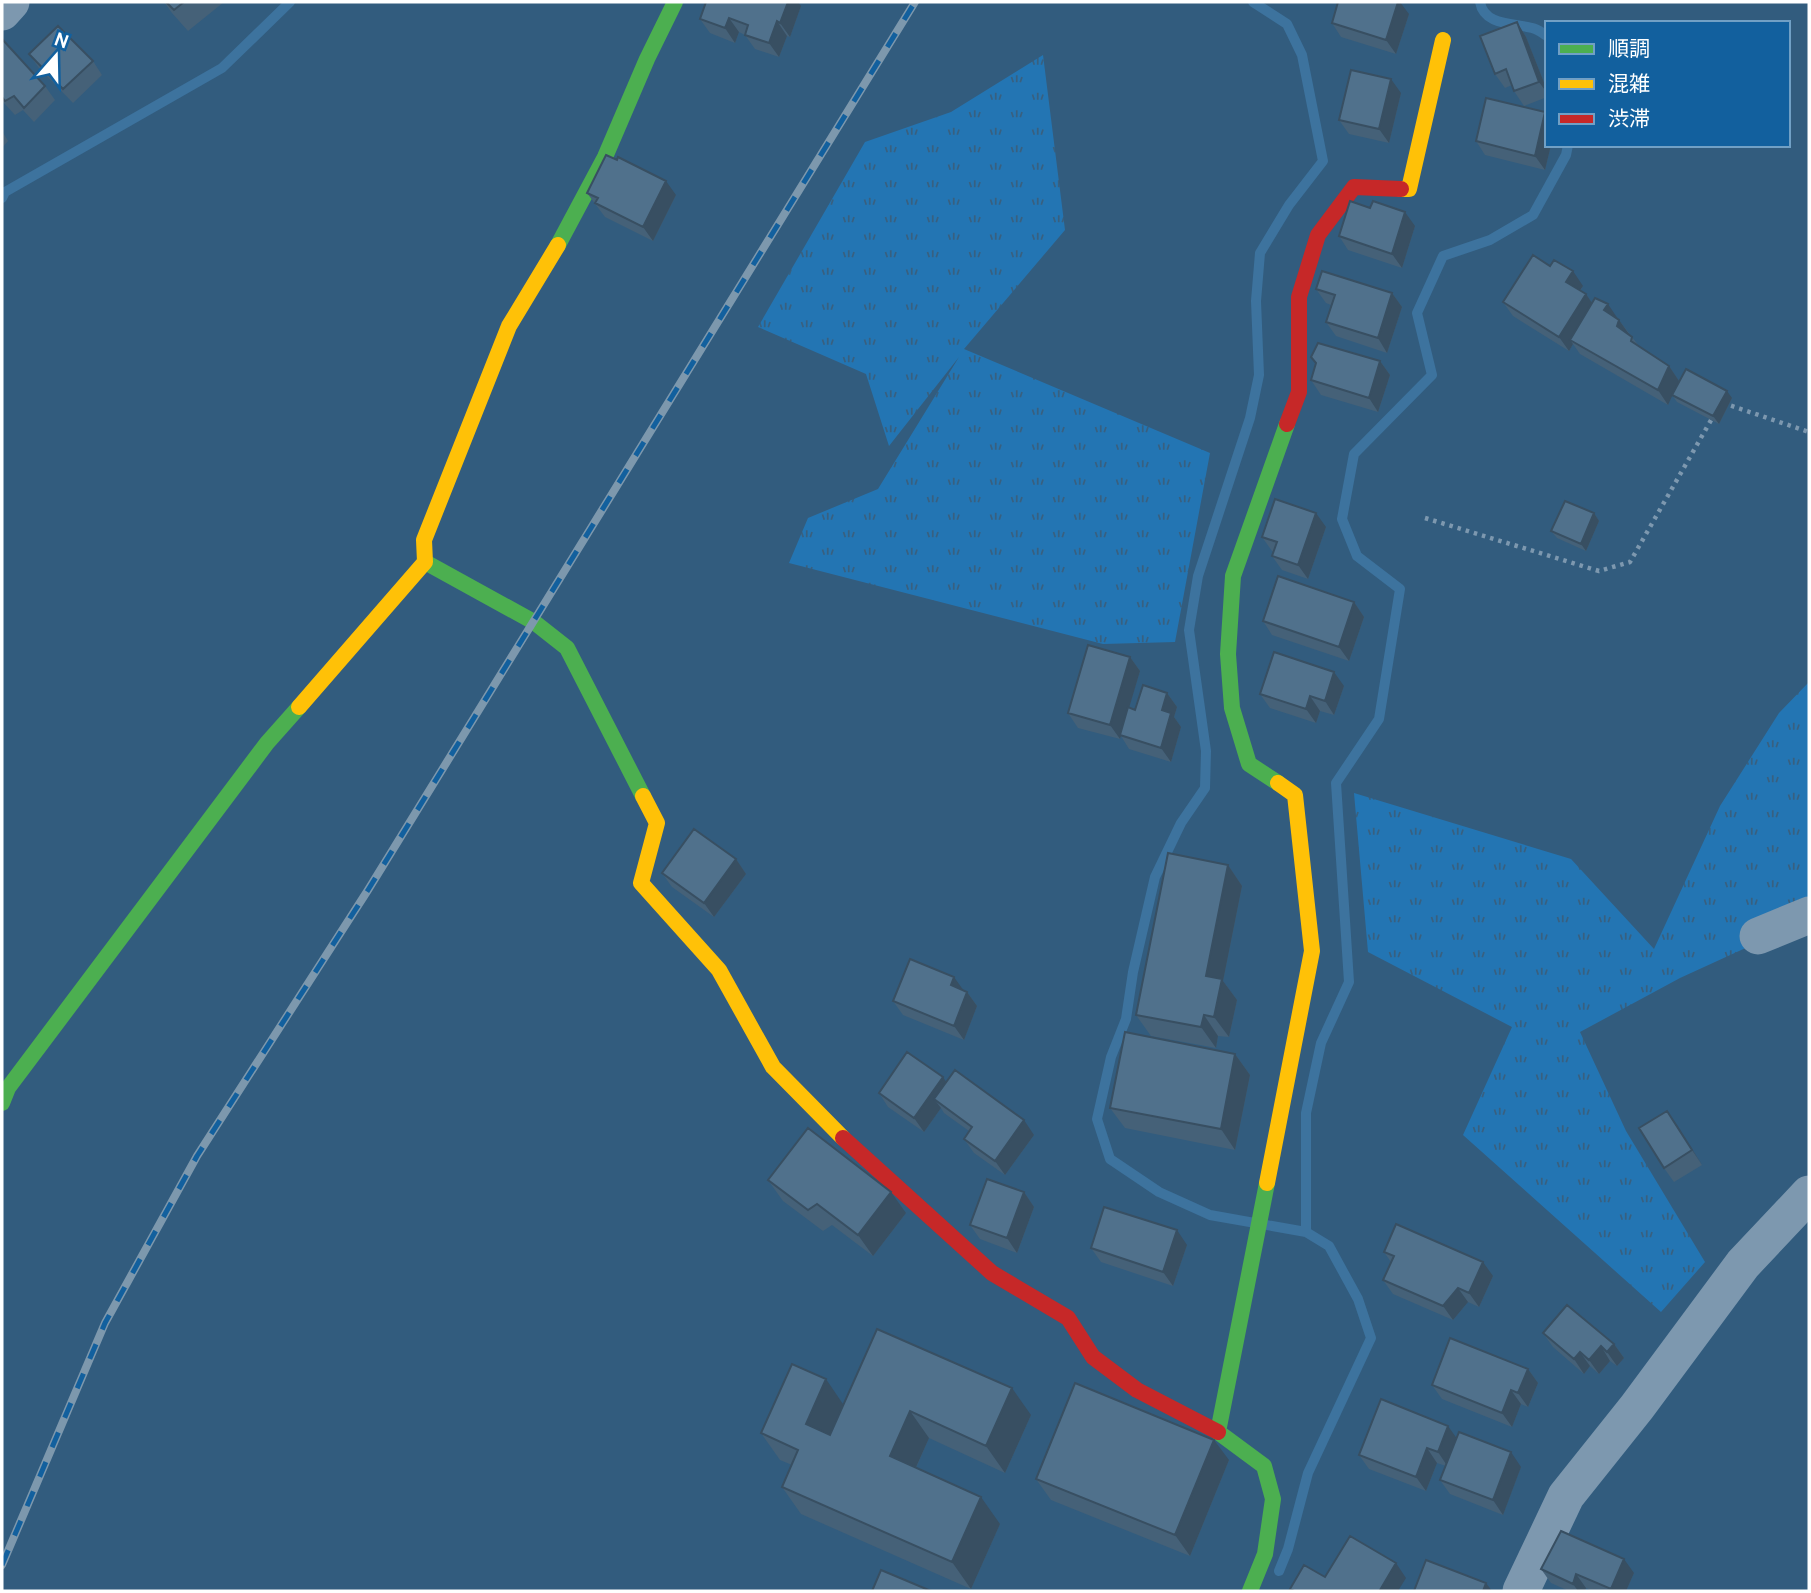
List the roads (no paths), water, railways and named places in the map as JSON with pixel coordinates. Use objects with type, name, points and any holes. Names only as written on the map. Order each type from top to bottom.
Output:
[{"type":"street","points":[[2,12],[11,2]]},
{"type":"street","points":[[2,1103],[8,1088],[267,743],[425,562],[424,540],[509,326],[552,256],[605,157],[675,2]]},
{"type":"street","points":[[1217,1432],[1312,951],[1295,795],[1249,764],[1232,708],[1228,654],[1233,576],[1299,392],[1299,297],[1318,235],[1354,187],[1409,189],[1443,40]]},
{"type":"street","points":[[425,562],[534,622],[567,648],[657,823],[641,883],[719,970],[773,1068],[859,1155],[992,1273],[1068,1318],[1093,1357],[1137,1390],[1217,1432],[1264,1466],[1273,1499],[1265,1554],[1250,1591]]},
{"type":"street","points":[[1758,936],[1809,915]]},
{"type":"street","points":[[1521,1591],[1566,1496],[1637,1407],[1743,1264],[1809,1194]]},
{"type":"waterway","points":[[2,198],[5,192],[222,68],[290,2]]},
{"type":"waterway","points":[[1253,2],[1287,24],[1302,55],[1323,161],[1289,205],[1260,253],[1256,301],[1259,375],[1250,418],[1198,576],[1189,630],[1206,751],[1205,788],[1181,823],[1155,877],[1133,972],[1126,1019],[1111,1057],[1097,1119],[1110,1159],[1159,1192],[1210,1215],[1306,1232],[1329,1246],[1358,1299],[1371,1338],[1308,1473],[1288,1549],[1279,1571]]},
{"type":"waterway","points":[[1480,2],[1483,10],[1493,19],[1534,29],[1545,35]]},
{"type":"waterway","points":[[1306,1232],[1306,1113],[1321,1043],[1349,982],[1336,783],[1379,719],[1400,589],[1357,556],[1342,519],[1354,454],[1432,375],[1417,313],[1443,256],[1490,240],[1533,215],[1566,155],[1568,147]]},
{"type":"railway","points":[[2,1565],[105,1323],[197,1156],[368,890],[915,2]]}]
